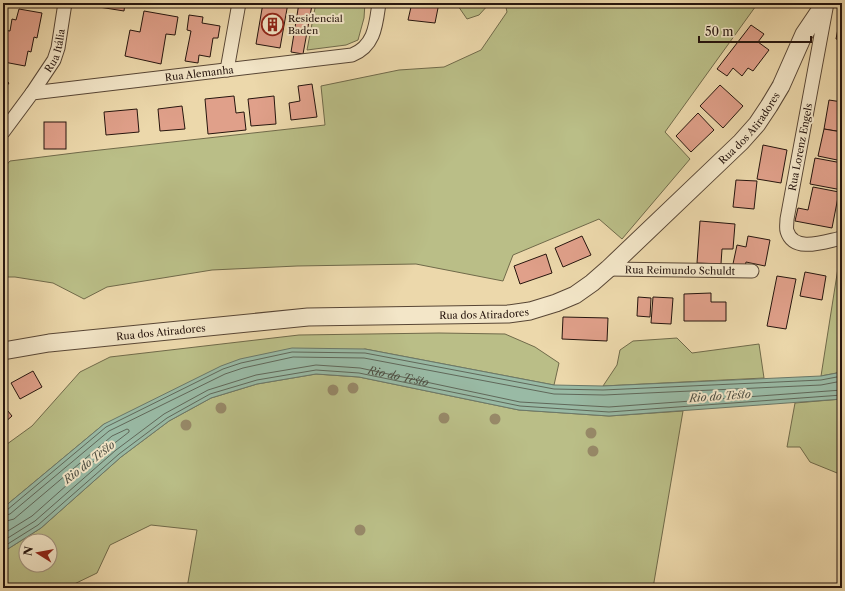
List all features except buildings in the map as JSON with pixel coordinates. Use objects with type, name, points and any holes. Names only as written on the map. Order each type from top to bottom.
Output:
[{"type":"street","name":"Rua Itália","points":[[32,94],[54,60],[58,48],[65,3]]},
{"type":"street","points":[[227,70],[239,3]]},
{"type":"street","name":"Rua Alemanha","points":[[32,94],[352,55],[360,52],[372,37],[379,3]]},
{"type":"street","name":"Rua Lorenz Engels","points":[[826,3],[786,230],[790,238],[799,243],[809,245],[842,238]]},
{"type":"street","name":"Rua dos Atiradores","points":[[3,351],[49,343],[308,317],[508,314],[530,311],[575,295],[608,269],[724,160],[757,124],[781,86],[804,34],[826,3]]},
{"type":"street","points":[[3,132],[32,94]]},
{"type":"street","name":"Rua Reimundo Schuldt","points":[[608,269],[752,271]]},
{"type":"green space","points":[[312,3],[365,3],[364,18],[358,40],[346,45],[307,50],[315,8]]},
{"type":"green space","points":[[456,3],[490,3],[479,15],[467,19]]},
{"type":"green space","points":[[505,3],[758,3],[665,132],[690,159],[622,239],[599,219],[513,255],[503,281],[416,264],[297,266],[212,270],[107,287],[84,299],[53,283],[15,277],[3,277],[3,169],[10,161],[325,125],[321,86],[399,70],[444,67],[481,50],[507,12]]},
{"type":"green space","points":[[842,248],[842,372],[821,376],[841,249]]},
{"type":"green space","points":[[439,333],[505,334],[535,347],[559,363],[554,385],[365,349],[104,424],[3,508],[3,447],[32,426],[80,372],[110,357],[299,335]]},
{"type":"green space","points":[[677,338],[692,353],[759,344],[764,378],[603,386],[617,365],[620,350],[633,341]]},
{"type":"green space","points":[[316,374],[359,377],[519,410],[609,416],[683,411],[653,588],[187,588],[197,530],[151,525],[110,545],[97,573],[66,588],[3,588],[3,552],[18,543],[18,573],[58,573],[58,533],[33,533],[41,528],[121,457],[169,421],[211,398],[257,384]]},
{"type":"green space","points":[[842,399],[842,475],[810,462],[800,447],[787,447],[795,403]]},
{"type":"water","name":"Rio do Testo","points":[[292,348],[365,349],[554,385],[603,386],[821,376],[842,372],[842,399],[609,416],[519,410],[359,377],[316,374],[257,384],[211,398],[169,421],[121,457],[41,528],[33,533],[18,533],[18,543],[3,552],[3,508],[104,424],[221,366],[240,359]]},
{"type":"place","name":"Residencial Baden","points":[[272,24]]}]
